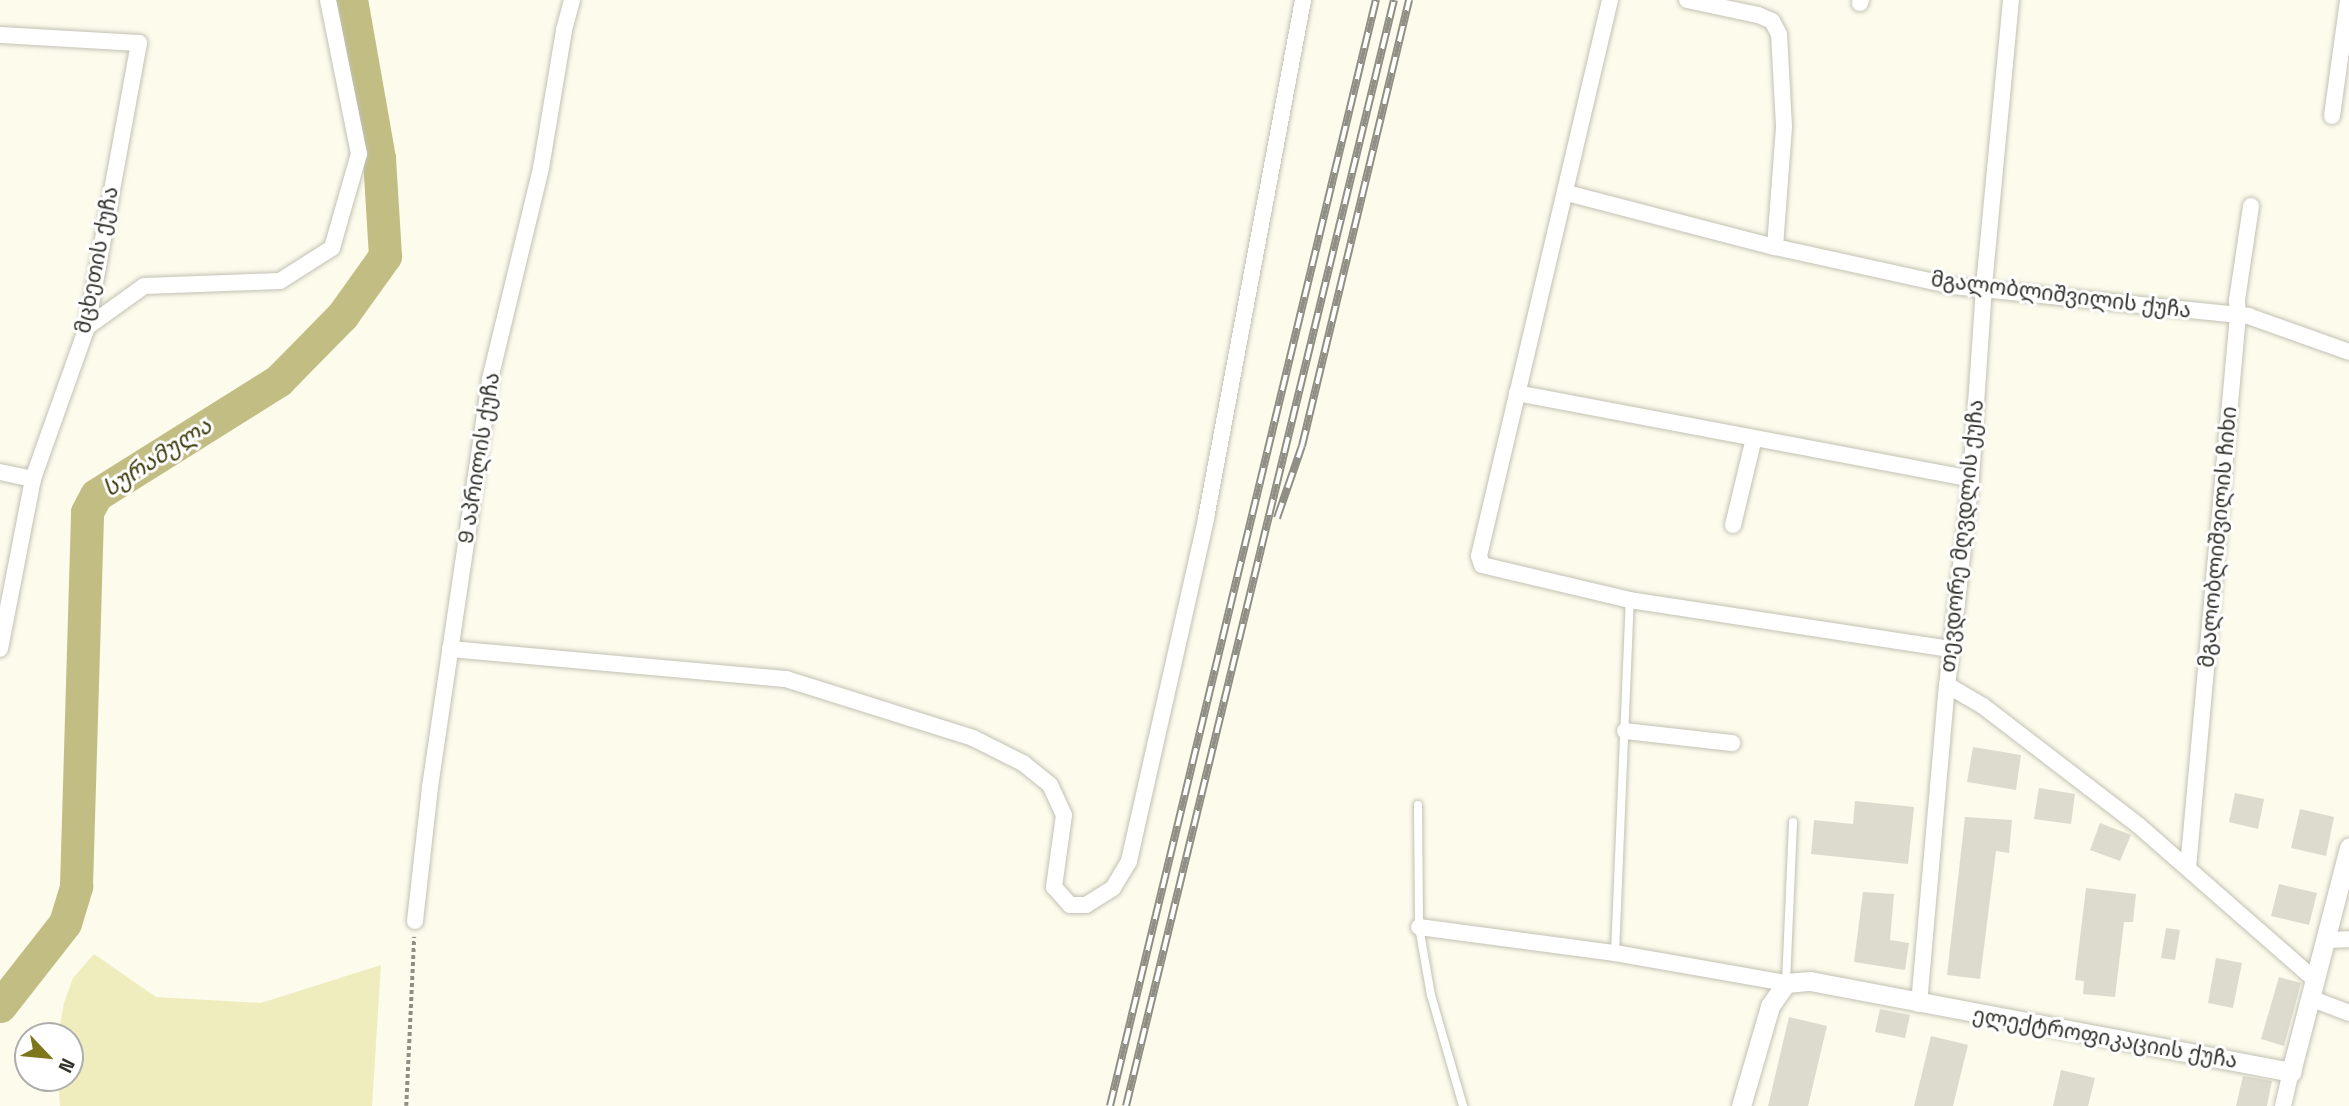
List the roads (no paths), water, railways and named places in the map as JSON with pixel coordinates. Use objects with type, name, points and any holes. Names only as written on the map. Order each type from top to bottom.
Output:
[{"type":"street","points":[[87,327],[144,286],[280,281],[332,248],[359,154],[328,0]]},
{"type":"street","name":"9 აპრილის ქუჩა","points":[[415,921],[450,649],[490,379],[541,168],[564,30],[572,0]]},
{"type":"street","points":[[450,649],[786,679],[973,738],[1023,763],[1050,785],[1064,815],[1054,887],[1070,905],[1086,905],[1113,888],[1129,861],[1206,518],[1303,0]]},
{"type":"street","points":[[1610,0],[1567,193],[1479,556],[1482,565],[1630,600],[1950,649]]},
{"type":"street","points":[[1686,0],[1758,16],[1772,22],[1779,34],[1784,127],[1775,247]]},
{"type":"street","name":"თევდორე მღვდლის ქუჩა","points":[[2011,0],[1984,287],[1972,478],[1947,685],[1983,706],[2188,868],[2312,989]]},
{"type":"street","points":[[2332,116],[2348,0]]},
{"type":"street","name":"მცხეთის ქუჩა","points":[[0,35],[139,43],[87,327],[33,479],[0,649]]},
{"type":"street","name":"მგალობლიშვილის ქუჩა","points":[[1567,193],[1775,247],[1954,286],[1984,287],[2259,318],[2349,352]]},
{"type":"street","name":"მგალობლიშვილის ჩიხი","points":[[2188,868],[2238,315],[2237,300],[2250,206]]},
{"type":"street","points":[[1517,393],[1972,478]]},
{"type":"street","points":[[1733,525],[1754,438]]},
{"type":"street","points":[[0,472],[33,479]]},
{"type":"street","points":[[1919,1004],[1947,685]]},
{"type":"street","points":[[1625,731],[1732,743]]},
{"type":"street","points":[[2283,1106],[2349,847]]},
{"type":"street","name":"ელექტროფიკაციის ქუჩა","points":[[1419,927],[1615,953],[1786,983],[1810,981],[1919,1004],[2291,1072]]},
{"type":"street","points":[[2325,940],[2349,939]]},
{"type":"street","points":[[1741,1106],[1770,1006],[1786,983]]},
{"type":"street","points":[[2312,989],[2349,1013]]},
{"type":"lane","points":[[1615,953],[1630,600]]},
{"type":"lane","points":[[1418,805],[1419,927],[1431,995],[1463,1106]]},
{"type":"lane","points":[[1786,983],[1793,822]]},
{"type":"waterway","name":"სურამულა","points":[[0,1006],[65,923],[76,886],[87,512],[96,495],[279,380],[342,316],[385,256],[379,158],[351,0]]},
{"type":"railway","points":[[1110,1106],[1376,0]]},
{"type":"railway","points":[[1126,1106],[1394,0]]},
{"type":"railway","points":[[1277,518],[1302,446],[1409,0]]}]
